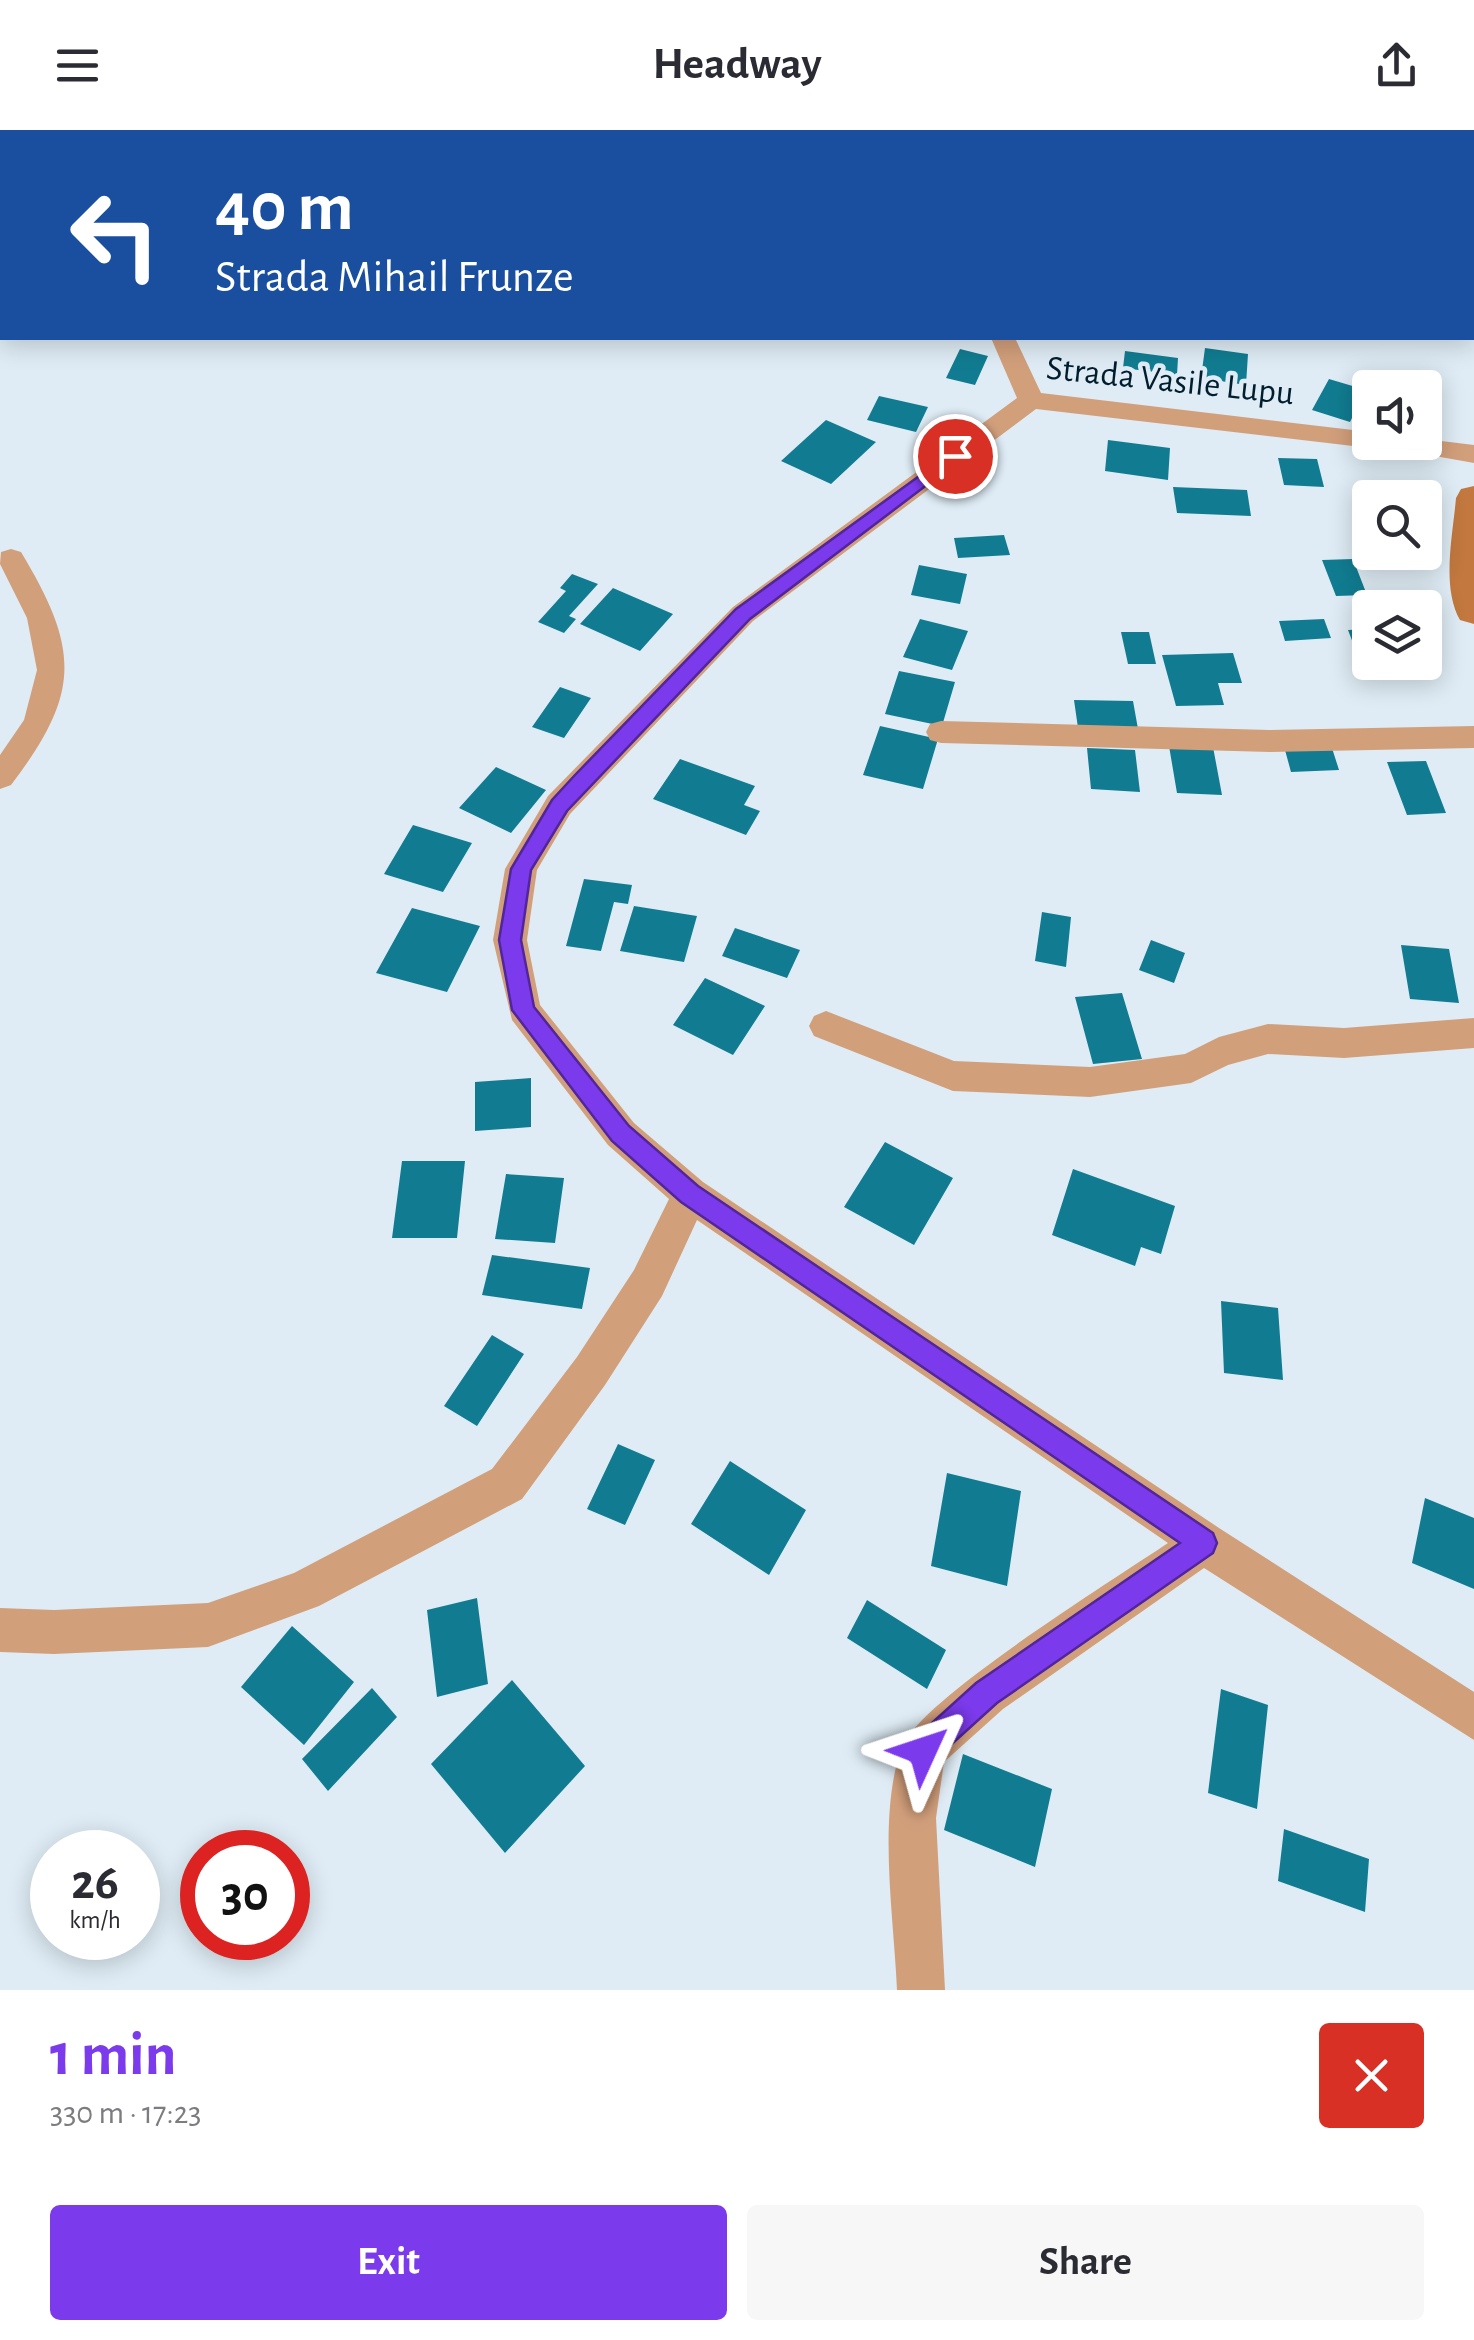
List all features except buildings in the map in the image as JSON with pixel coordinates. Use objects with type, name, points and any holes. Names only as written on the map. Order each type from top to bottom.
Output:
[{"type":"main road","points":[[1474,498],[1469,562],[1474,610]]},
{"type":"street","points":[[1004,340],[1032,400]]},
{"type":"street","name":"Strada Vasile Lupu","points":[[1352,438],[1032,400],[743,614],[560,805],[521,869],[510,940],[524,1010],[621,1134],[690,1194],[1204,1543],[1474,1718]]},
{"type":"street","points":[[1442,449],[1474,454]]},
{"type":"street","points":[[0,778],[24,749],[51,686],[50,634],[37,600],[11,559]]},
{"type":"street","points":[[941,732],[1270,741],[1474,737]]},
{"type":"street","points":[[826,1026],[953,1076],[1090,1082],[1192,1068],[1219,1052],[1268,1039],[1344,1043],[1474,1032]]},
{"type":"street","points":[[0,1630],[54,1632],[208,1625],[304,1590],[507,1484],[648,1283],[690,1194]]},
{"type":"street","points":[[921,1990],[912,1818],[923,1751],[986,1693],[1204,1543]]},
{"type":"route","points":[[923,1751],[986,1693],[1204,1543],[690,1194],[621,1134],[524,1010],[510,940],[521,869],[560,805],[582,780],[743,614],[955,456]]}]
